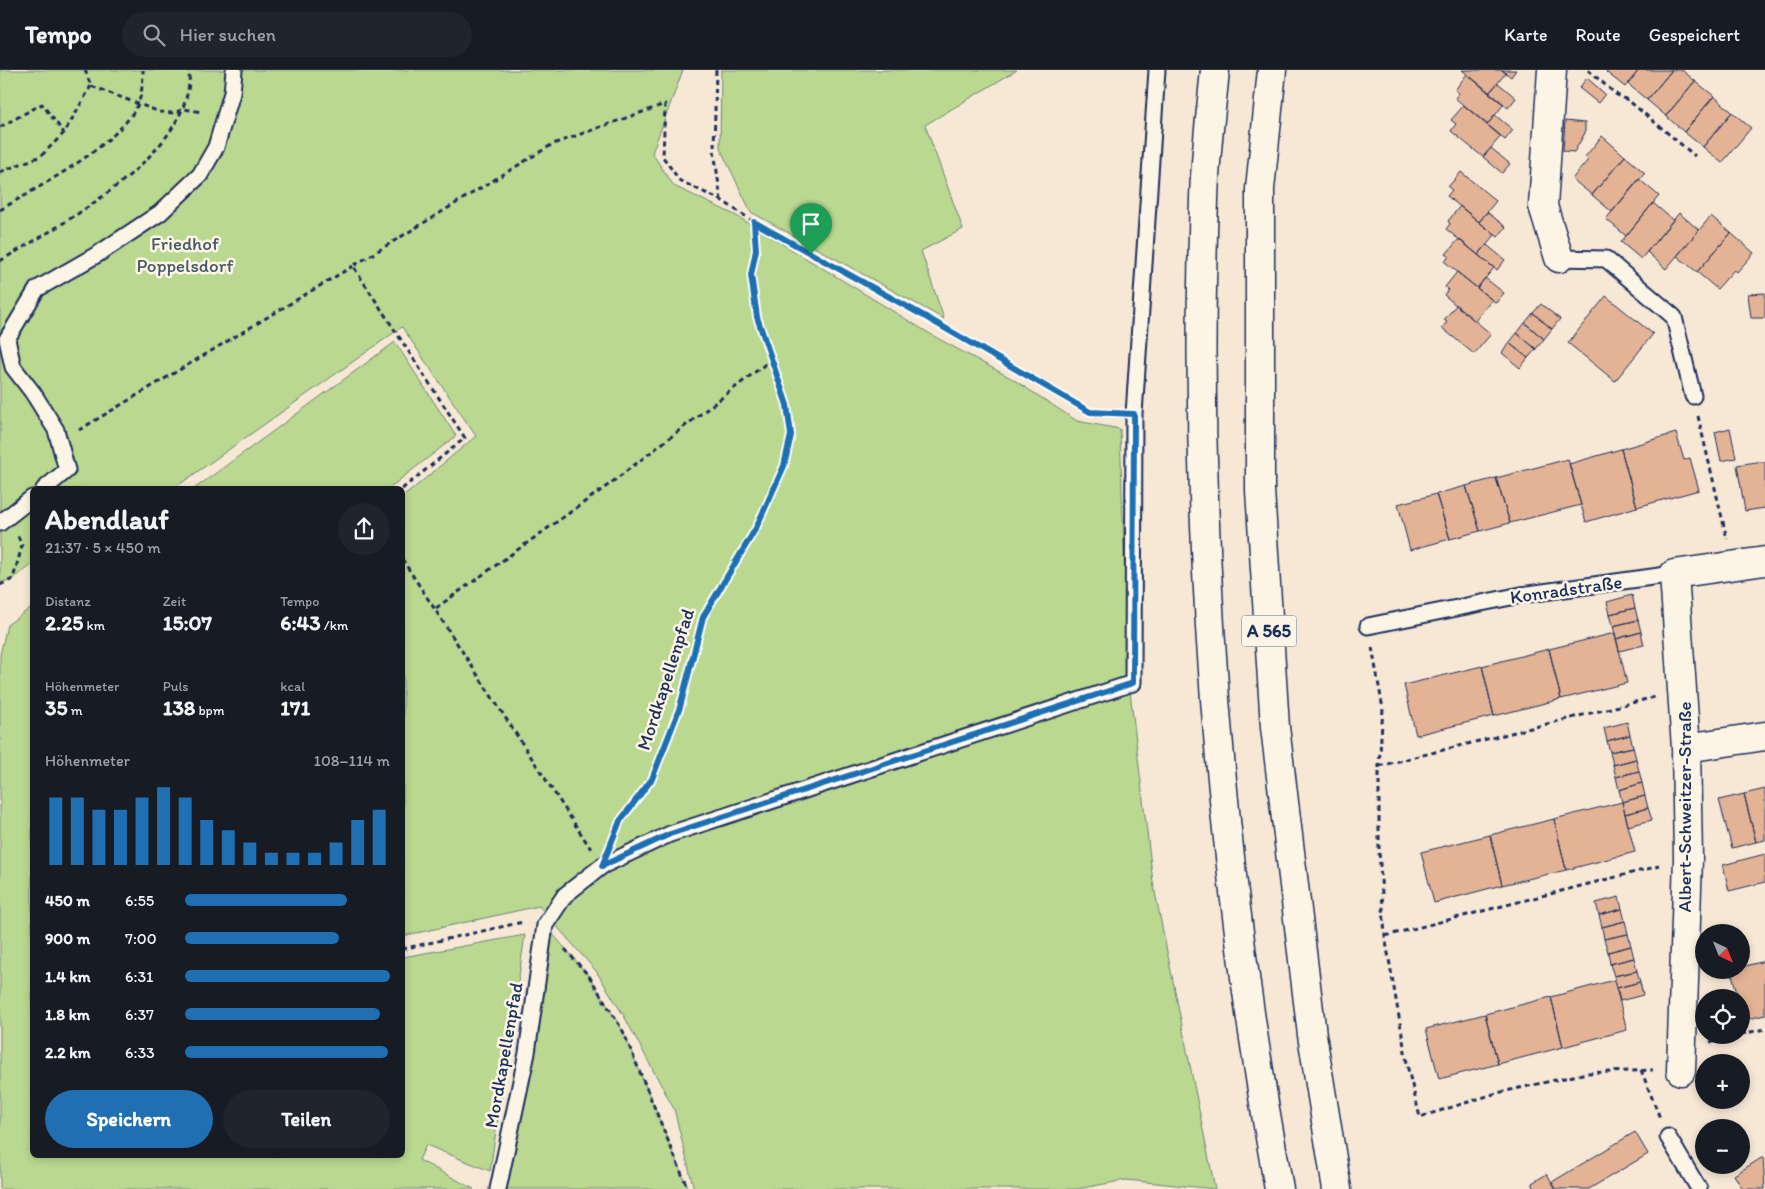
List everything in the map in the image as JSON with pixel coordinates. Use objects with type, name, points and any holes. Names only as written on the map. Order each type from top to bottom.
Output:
[{"type":"main road","points":[[1215,70],[1204,197],[1202,487],[1215,699],[1240,951],[1278,1188]]},
{"type":"main road","name":"A 565","points":[[1272,70],[1260,189],[1260,490],[1275,728],[1312,1035],[1337,1189]]},
{"type":"main road","points":[[1552,70],[1543,206],[1559,258]]},
{"type":"main road","name":"Konradstraße","points":[[1674,574],[1765,560]]},
{"type":"main road","name":"Albert-Schweitzer-Straße","points":[[1674,574],[1684,690],[1688,858],[1681,1071]]},
{"type":"main road","points":[[1686,748],[1765,736]]},
{"type":"lane","points":[[48,486],[67,470],[56,430],[33,393],[13,367],[7,338],[37,289],[98,254],[160,213],[200,175],[216,147],[226,116],[234,70]]},
{"type":"lane","points":[[602,866],[670,834],[1133,683],[1134,414],[1157,70]]},
{"type":"lane","points":[[1559,258],[1606,259],[1674,316],[1693,396]]},
{"type":"lane","points":[[5,520],[30,500]]},
{"type":"lane","name":"Konradstraße","points":[[1368,626],[1521,595],[1674,574]]},
{"type":"lane","name":"Mordkapellenpfad","points":[[498,1189],[527,1053],[545,925],[565,895],[602,866]]},
{"type":"lane","points":[[1668,1137],[1699,1189]]},
{"type":"path","points":[[85,70],[91,86],[138,104],[160,112],[173,113],[184,109],[197,111]]},
{"type":"path","points":[[0,210],[94,152],[120,128],[138,104],[143,70]]},
{"type":"path","points":[[0,261],[117,185],[159,148],[184,109],[190,84],[189,70]]},
{"type":"path","points":[[716,70],[714,150],[721,200]]},
{"type":"path","points":[[1588,70],[1617,95],[1628,100],[1695,156]]},
{"type":"path","points":[[0,172],[41,156],[64,133],[91,86]]},
{"type":"path","points":[[0,127],[42,104],[64,133]]},
{"type":"path","points":[[58,439],[70,436],[554,144],[665,104],[663,157],[680,181],[721,200],[754,222],[924,316],[1090,412],[1134,414]]},
{"type":"path","name":"Mordkapellenpfad","points":[[602,866],[620,821],[652,779],[680,707],[703,617],[756,528],[784,466],[791,435],[787,405],[757,317],[751,275],[756,250],[754,222]]},
{"type":"path","points":[[353,266],[465,438],[405,487]]},
{"type":"path","points":[[436,608],[607,486],[772,359]]},
{"type":"path","points":[[1693,396],[1733,566]]},
{"type":"path","points":[[0,585],[13,578],[22,546],[5,520]]},
{"type":"path","points":[[405,563],[436,608],[602,866]]},
{"type":"path","points":[[1368,626],[1383,709],[1379,766],[1379,851],[1386,936],[1408,1069],[1420,1117],[1497,1093],[1587,1072],[1681,1071]]},
{"type":"path","points":[[1379,766],[1684,690]]},
{"type":"path","points":[[1386,936],[1688,858]]},
{"type":"path","points":[[405,948],[525,921],[545,925],[589,976],[623,1031],[688,1189]]},
{"type":"path","points":[[1750,1032],[1765,1029]]},
{"type":"path","points":[[1640,1070],[1649,1094]]},
{"type":"green space","name":"Friedhof Poppelsdorf","points":[[0,70],[683,70],[652,153],[674,186],[735,215],[937,338],[1011,378],[1077,421],[1120,429],[1128,675],[1153,882],[1215,1189],[1126,1180],[1077,1189],[694,1189],[674,1109],[624,1016],[596,971],[539,906],[405,936],[405,495],[476,436],[402,327],[177,486],[30,486],[30,566],[13,579],[0,583]]},
{"type":"green space","points":[[721,70],[1017,70],[925,125],[963,229],[921,251],[944,319],[751,212],[720,148]]},
{"type":"green space","points":[[395,342],[456,436],[392,486],[198,486]]},
{"type":"green space","points":[[30,608],[30,1158],[405,1158],[405,957],[525,935],[490,1171],[426,1145],[419,1160],[474,1189],[0,1189],[0,655],[7,625]]},
{"type":"green space","points":[[545,925],[589,976],[623,1031],[688,1189],[498,1189]]},
{"type":"building","points":[[1462,70],[1502,70],[1506,73],[1489,93]]},
{"type":"building","points":[[1502,70],[1516,70],[1511,77]]},
{"type":"building","points":[[1608,70],[1639,70],[1625,87],[1606,72]]},
{"type":"building","points":[[1639,70],[1672,70],[1647,100],[1628,84]]},
{"type":"building","points":[[1672,70],[1682,70],[1695,81],[1666,116],[1647,100]]},
{"type":"building","points":[[1467,74],[1504,104],[1487,125],[1455,98],[1459,93],[1455,90]]},
{"type":"building","points":[[1587,78],[1605,94],[1598,103],[1579,88]]},
{"type":"building","points":[[1695,81],[1714,96],[1684,132],[1666,116]]},
{"type":"building","points":[[1498,83],[1516,98],[1508,108],[1489,93]]},
{"type":"building","points":[[1714,96],[1732,112],[1703,147],[1684,132]]},
{"type":"building","points":[[1464,105],[1501,136],[1483,157],[1451,131],[1456,124],[1451,120]]},
{"type":"building","points":[[1732,112],[1751,128],[1722,163],[1703,147]]},
{"type":"building","points":[[1495,115],[1513,130],[1505,140],[1487,125]]},
{"type":"building","points":[[1565,121],[1585,123],[1585,133],[1574,152],[1563,151]]},
{"type":"building","points":[[1602,136],[1625,156],[1592,195],[1572,179],[1588,160],[1585,157]]},
{"type":"building","points":[[1491,148],[1510,164],[1502,173],[1483,157]]},
{"type":"building","points":[[1625,156],[1645,173],[1612,212],[1592,195]]},
{"type":"building","points":[[1461,172],[1496,201],[1479,222],[1447,196],[1452,190],[1448,187]]},
{"type":"building","points":[[1639,179],[1659,196],[1626,236],[1606,219]]},
{"type":"building","points":[[1653,203],[1673,220],[1641,259],[1621,242]]},
{"type":"building","points":[[1460,206],[1495,235],[1478,255],[1446,229],[1450,224],[1448,221]]},
{"type":"building","points":[[1487,212],[1506,227],[1498,237],[1479,222]]},
{"type":"building","points":[[1679,213],[1699,230],[1666,269],[1647,252]]},
{"type":"building","points":[[1711,216],[1731,233],[1697,272],[1677,256]]},
{"type":"building","points":[[1731,233],[1754,253],[1737,272],[1734,270],[1717,289],[1697,272]]},
{"type":"building","points":[[1459,239],[1494,268],[1477,288],[1445,262],[1449,256],[1446,254]]},
{"type":"building","points":[[1487,245],[1505,260],[1497,270],[1478,255]]},
{"type":"building","points":[[1457,272],[1492,300],[1475,321],[1444,295],[1448,290],[1445,287]]},
{"type":"building","points":[[1485,278],[1504,293],[1496,303],[1477,288]]},
{"type":"building","points":[[1765,293],[1765,318],[1751,318],[1748,294]]},
{"type":"building","points":[[1606,296],[1653,334],[1615,381],[1568,343]]},
{"type":"building","points":[[1541,304],[1560,319],[1552,329],[1533,313]]},
{"type":"building","points":[[1456,305],[1491,334],[1474,354],[1442,328],[1447,322],[1444,320]]},
{"type":"building","points":[[1533,313],[1552,329],[1544,339],[1525,323]]},
{"type":"building","points":[[1525,323],[1544,339],[1536,349],[1517,333]]},
{"type":"building","points":[[1517,333],[1536,349],[1528,358],[1509,343]]},
{"type":"building","points":[[1509,343],[1528,358],[1520,368],[1502,353]]},
{"type":"building","points":[[1730,428],[1736,458],[1721,461],[1715,432]]},
{"type":"building","points":[[1676,433],[1684,460],[1690,458],[1699,490],[1637,507],[1621,449]]},
{"type":"building","points":[[1621,449],[1637,507],[1586,522],[1569,464]]},
{"type":"building","points":[[1568,459],[1581,505],[1510,523],[1496,478]]},
{"type":"building","points":[[1765,462],[1765,508],[1745,511],[1737,465]]},
{"type":"building","points":[[1496,478],[1510,523],[1480,531],[1466,486]]},
{"type":"building","points":[[1466,486],[1480,531],[1450,539],[1436,494]]},
{"type":"building","points":[[1436,494],[1450,539],[1410,550],[1398,504]]},
{"type":"building","points":[[1632,595],[1635,608],[1610,614],[1607,602]]},
{"type":"building","points":[[1635,608],[1638,620],[1613,626],[1610,614]]},
{"type":"building","points":[[1638,620],[1641,632],[1616,639],[1613,626]]},
{"type":"building","points":[[1641,632],[1644,645],[1619,651],[1616,639]]},
{"type":"building","points":[[1615,633],[1627,683],[1561,699],[1549,649]]},
{"type":"building","points":[[1549,649],[1561,699],[1494,716],[1482,666]]},
{"type":"building","points":[[1482,666],[1494,716],[1416,735],[1404,685]]},
{"type":"building","points":[[1627,722],[1630,735],[1607,741],[1604,728]]},
{"type":"building","points":[[1630,735],[1633,747],[1610,752],[1607,741]]},
{"type":"building","points":[[1633,747],[1636,759],[1613,765],[1610,752]]},
{"type":"building","points":[[1636,759],[1639,771],[1616,777],[1613,765]]},
{"type":"building","points":[[1639,771],[1642,783],[1619,790],[1616,777]]},
{"type":"building","points":[[1642,783],[1645,796],[1622,802],[1619,790]]},
{"type":"building","points":[[1765,789],[1765,840],[1756,842],[1744,794]]},
{"type":"building","points":[[1744,794],[1756,842],[1732,848],[1719,800]]},
{"type":"building","points":[[1645,796],[1648,808],[1625,814],[1622,802]]},
{"type":"building","points":[[1622,802],[1635,852],[1566,870],[1554,819]]},
{"type":"building","points":[[1648,808],[1652,820],[1628,826],[1625,814]]},
{"type":"building","points":[[1554,819],[1566,870],[1502,885],[1490,835]]},
{"type":"building","points":[[1490,835],[1502,885],[1434,903],[1421,852]]},
{"type":"building","points":[[1765,854],[1765,882],[1729,891],[1723,865]]},
{"type":"building","points":[[1619,897],[1622,909],[1599,915],[1596,903]]},
{"type":"building","points":[[1622,909],[1625,921],[1602,927],[1599,915]]},
{"type":"building","points":[[1625,921],[1628,934],[1604,939],[1602,927]]},
{"type":"building","points":[[1628,934],[1631,946],[1608,952],[1604,939]]},
{"type":"building","points":[[1631,946],[1634,958],[1610,964],[1608,952]]},
{"type":"building","points":[[1634,958],[1637,971],[1614,976],[1610,964]]},
{"type":"building","points":[[1765,961],[1765,1015],[1750,1019],[1750,989],[1736,989],[1733,979],[1750,979],[1750,965]]},
{"type":"building","points":[[1637,971],[1640,982],[1617,988],[1614,976]]},
{"type":"building","points":[[1614,980],[1627,1030],[1563,1047],[1551,997]]},
{"type":"building","points":[[1640,982],[1643,995],[1620,1001],[1617,988]]},
{"type":"building","points":[[1551,997],[1563,1047],[1498,1064],[1485,1014]]},
{"type":"building","points":[[1485,1014],[1498,1064],[1439,1079],[1426,1029]]},
{"type":"building","points":[[1635,1132],[1648,1154],[1589,1189],[1556,1189],[1552,1182]]},
{"type":"building","points":[[1763,1157],[1765,1189],[1743,1189],[1734,1175],[1750,1174],[1750,1165]]},
{"type":"building","points":[[1547,1174],[1556,1189],[1535,1189],[1532,1183]]},
{"type":"route","points":[[754,222],[811,254],[924,316],[1090,412],[1134,414],[1133,683],[866,768],[670,834],[602,866],[620,821],[652,779],[680,707],[703,617],[756,528],[784,466],[791,435],[787,405],[757,317],[751,275],[756,250],[754,222]]}]
